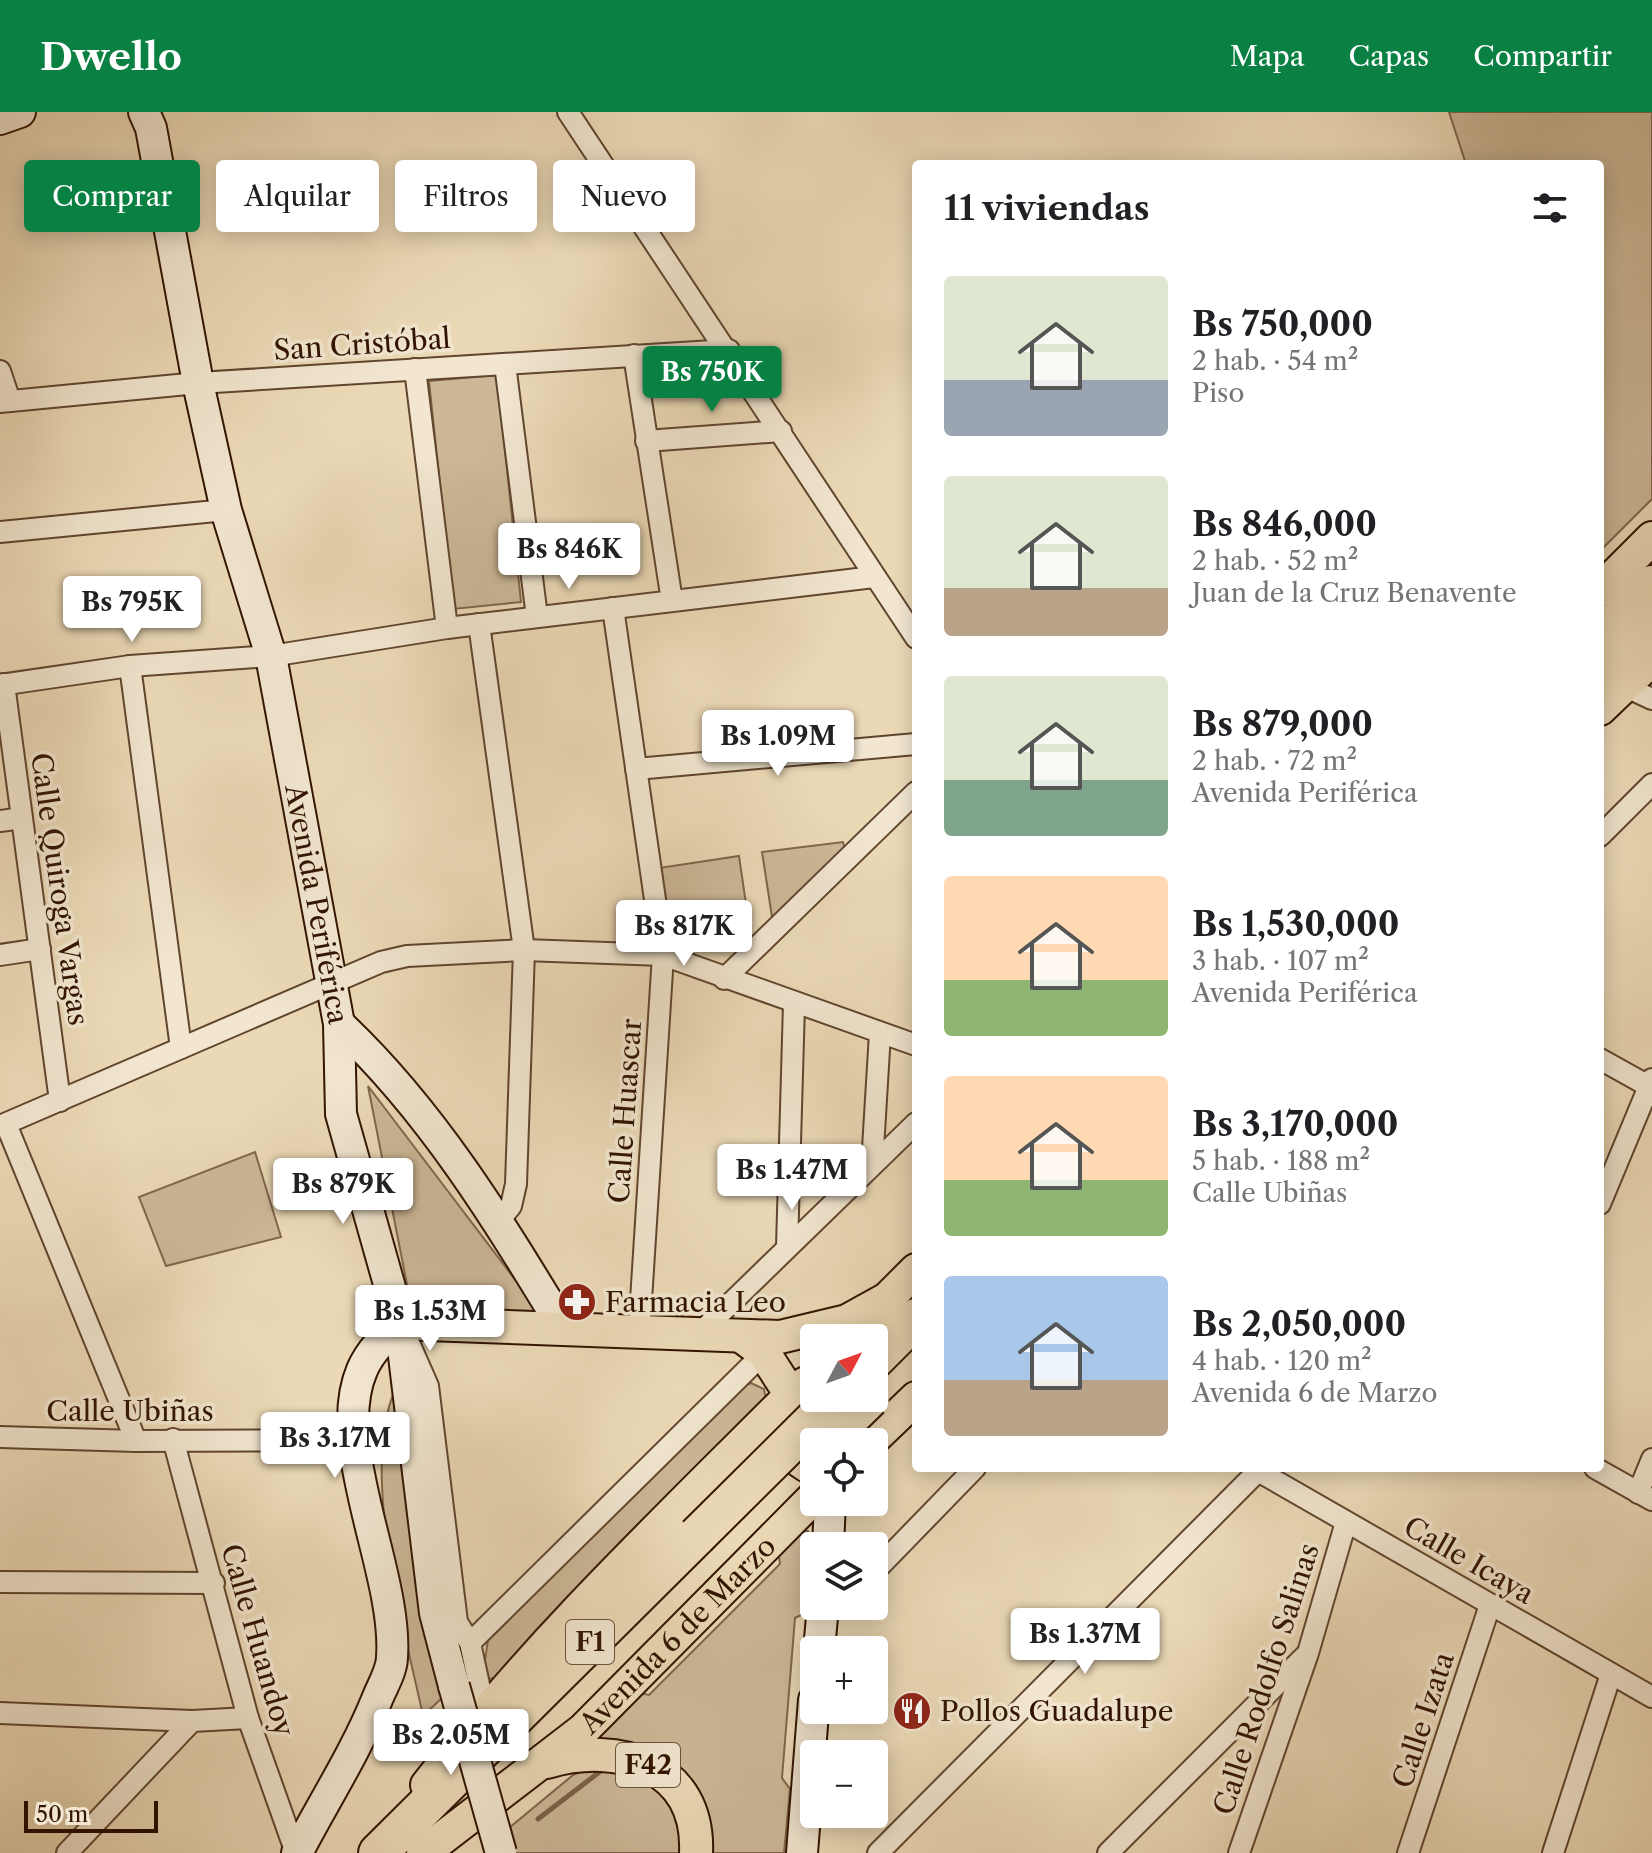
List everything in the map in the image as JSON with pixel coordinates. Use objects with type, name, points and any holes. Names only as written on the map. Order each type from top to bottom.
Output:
[{"type":"highway","points":[[1604,633],[1652,585]]},
{"type":"highway","points":[[1625,685],[1652,618]]},
{"type":"highway","points":[[888,1333],[900,1309]]},
{"type":"highway","points":[[888,1380],[912,1356]]},
{"type":"highway","name":"Avenida 6 de Marzo","points":[[413,1853],[705,1545],[824,1412]]},
{"type":"highway","points":[[839,1428],[856,1412]]},
{"type":"highway","name":"Avenida 6 de Marzo","points":[[376,1853],[705,1545],[800,1465]]},
{"type":"main road","points":[[1604,586],[1652,538]]},
{"type":"main road","points":[[1604,705],[1652,659]]},
{"type":"main road","points":[[873,1324],[900,1309],[912,1280]]},
{"type":"main road","points":[[400,1323],[700,1333],[761,1342],[900,1309]]},
{"type":"main road","points":[[761,1342],[800,1380]]},
{"type":"main road","name":"Avenida 6 de Marzo","points":[[376,1853],[485,1712],[580,1607],[800,1388]]},
{"type":"main road","points":[[800,1389],[782,1413],[782,1436],[793,1456],[800,1460]]},
{"type":"main road","points":[[884,1428],[912,1402]]},
{"type":"main road","name":"Avenida 6 de Marzo","points":[[423,1853],[583,1730],[800,1511]]},
{"type":"main road","name":"F42","points":[[544,1763],[570,1755],[596,1753],[640,1761],[660,1772],[677,1787],[688,1806],[695,1827],[696,1853]]},
{"type":"street","points":[[0,119],[20,112]]},
{"type":"street","points":[[568,112],[729,350],[912,632]]},
{"type":"street","name":"Avenida Periférica","points":[[150,117],[198,383],[226,510],[271,656],[339,1024],[341,1114],[400,1323],[435,1613],[501,1853]]},
{"type":"street","name":"San Cristóbal","points":[[5,401],[198,383],[729,350]]},
{"type":"street","points":[[634,355],[672,601]]},
{"type":"street","points":[[505,364],[537,617]]},
{"type":"street","points":[[415,369],[447,628]]},
{"type":"street","points":[[0,371],[5,401]]},
{"type":"street","points":[[646,441],[781,431]]},
{"type":"street","points":[[0,532],[226,510]]},
{"type":"street","points":[[2,684],[130,666],[271,656],[447,628],[874,577]]},
{"type":"street","name":"Calle Huascar","points":[[613,608],[663,955],[639,1332]]},
{"type":"street","points":[[479,624],[524,950],[516,1184],[511,1206],[499,1221]]},
{"type":"street","points":[[130,666],[181,1048]]},
{"type":"street","name":"Calle Quiroga Vargas","points":[[2,684],[60,1101]]},
{"type":"street","points":[[636,769],[912,744]]},
{"type":"street","points":[[1604,832],[1652,784]]},
{"type":"street","points":[[724,979],[912,796]]},
{"type":"street","points":[[0,821],[22,818]]},
{"type":"street","points":[[0,955],[40,949]]},
{"type":"street","points":[[136,1441],[3,1125],[381,962],[407,956],[524,950],[663,955],[912,1044]]},
{"type":"street","points":[[787,1247],[794,1004]]},
{"type":"street","points":[[339,1024],[372,1055],[414,1105],[499,1221],[564,1329]]},
{"type":"street","points":[[872,1165],[880,1033]]},
{"type":"street","points":[[1604,1061],[1651,1085],[1604,1195]]},
{"type":"street","points":[[700,1333],[912,1127]]},
{"type":"street","points":[[296,1853],[360,1742],[392,1661],[392,1627],[355,1440],[355,1395],[362,1370],[379,1342],[400,1323],[428,1386],[457,1622],[470,1643],[485,1712]]},
{"type":"street","points":[[470,1643],[761,1342]]},
{"type":"street","name":"Calle Ubiñas","points":[[0,1437],[136,1441],[355,1440]]},
{"type":"street","name":"Calle Huandoy","points":[[173,1439],[248,1718],[296,1853]]},
{"type":"street","points":[[1602,1472],[1645,1497],[1652,1459]]},
{"type":"street","points":[[888,1558],[971,1472]]},
{"type":"street","points":[[878,1853],[1258,1472]]},
{"type":"street","name":"Calle Icaya","points":[[1263,1472],[1652,1697]]},
{"type":"street","name":"Calle Rodolfo Salinas","points":[[1239,1853],[1308,1653],[1346,1522]]},
{"type":"street","points":[[0,1582],[214,1583]]},
{"type":"street","name":"Calle Izata","points":[[1408,1853],[1490,1605]]},
{"type":"street","points":[[1108,1853],[1308,1653]]},
{"type":"street","points":[[1553,1853],[1611,1674]]},
{"type":"street","points":[[0,1713],[192,1721],[248,1718]]},
{"type":"street","points":[[67,1853],[192,1721]]},
{"type":"street","points":[[802,1853],[812,1724]]},
{"type":"shaded area","points":[[1449,112],[1652,112],[1652,499],[1604,547],[1604,160],[1465,160]]},
{"type":"shaded area","points":[[497,375],[521,602],[453,609],[429,381]]},
{"type":"shaded area","points":[[843,842],[847,858],[781,922],[772,917],[762,852]]},
{"type":"shaded area","points":[[739,856],[746,904],[666,916],[659,868]]},
{"type":"shaded area","points":[[368,1086],[542,1315],[412,1310]]},
{"type":"shaded area","points":[[255,1152],[281,1237],[166,1266],[139,1197]]},
{"type":"shaded area","points":[[751,1383],[764,1389],[766,1400],[496,1678],[487,1679],[483,1673],[488,1640],[742,1387]]},
{"type":"shaded area","points":[[395,1390],[443,1697],[423,1716],[397,1597],[383,1507],[385,1424]]},
{"type":"shaded area","points":[[800,1533],[800,1616],[795,1618],[782,1778],[790,1789],[784,1853],[709,1853],[706,1829],[597,1740],[596,1733],[636,1692],[649,1695],[780,1564],[778,1550]]},
{"type":"shaded area","points":[[595,1766],[654,1779],[681,1824],[684,1853],[514,1853],[509,1828],[573,1775]]},
{"type":"waterway","points":[[538,1819],[606,1767]]},
{"type":"place","name":"Farmacia Leo","points":[[577,1302]]},
{"type":"place","name":"Pollos Guadalupe","points":[[912,1711]]}]
